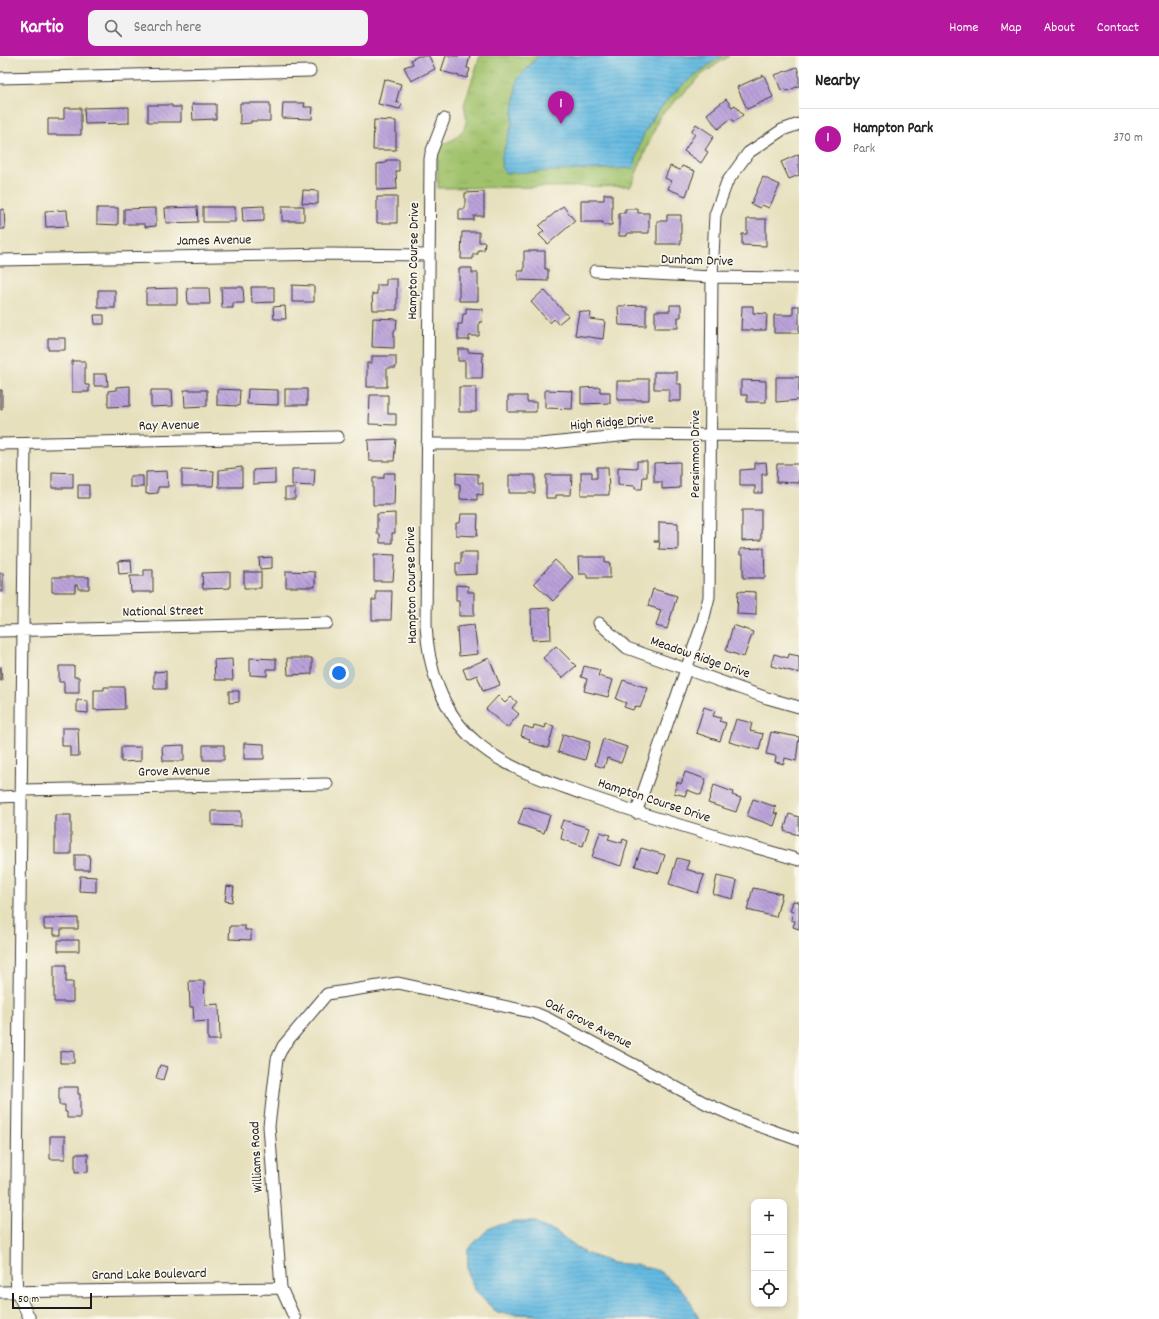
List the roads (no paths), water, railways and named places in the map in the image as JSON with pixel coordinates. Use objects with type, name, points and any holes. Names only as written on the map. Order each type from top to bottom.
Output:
[{"type":"street","points":[[0,78],[310,71]]},
{"type":"street","name":"Hampton Course Drive","points":[[444,119],[431,152],[430,159],[427,444],[427,645],[434,678],[444,701],[458,722],[474,741],[511,767],[636,813],[799,860]]},
{"type":"street","name":"Persimmon Drive","points":[[636,813],[703,621],[709,597],[712,277],[715,215],[727,182],[748,152],[775,133],[799,124]]},
{"type":"street","name":"James Avenue","points":[[0,260],[329,254],[429,255]]},
{"type":"street","name":"Dunham Drive","points":[[594,271],[712,277],[799,278]]},
{"type":"street","name":"High Ridge Drive","points":[[427,444],[541,444],[638,434],[799,436]]},
{"type":"street","name":"Ray Avenue","points":[[0,444],[338,436]]},
{"type":"street","points":[[25,444],[17,1292],[30,1319]]},
{"type":"street","name":"National Street","points":[[0,630],[327,623]]},
{"type":"street","name":"Meadow Ridge Drive","points":[[599,623],[627,648],[767,698],[799,706]]},
{"type":"street","name":"Grove Avenue","points":[[0,797],[21,793],[327,784]]},
{"type":"street","name":"Oak Grove Avenue","points":[[326,994],[398,983],[535,1013],[707,1104],[745,1121],[799,1140]]},
{"type":"street","name":"Williams Road","points":[[281,1288],[269,1126],[277,1059],[283,1046],[326,994]]},
{"type":"street","points":[[281,1288],[295,1319]]},
{"type":"street","name":"Grand Lake Boulevard","points":[[0,1292],[281,1288]]},
{"type":"water","points":[[538,56],[723,56],[689,80],[669,98],[660,109],[643,136],[634,168],[505,173],[501,166],[502,155],[511,128],[517,80]]},
{"type":"water","points":[[515,1222],[536,1222],[545,1228],[555,1231],[585,1253],[613,1263],[638,1265],[659,1271],[680,1288],[688,1297],[699,1319],[547,1319],[535,1315],[497,1313],[482,1298],[473,1286],[468,1272],[468,1249],[490,1227]]},
{"type":"place","name":"Hampton Park","points":[[561,124]]}]
